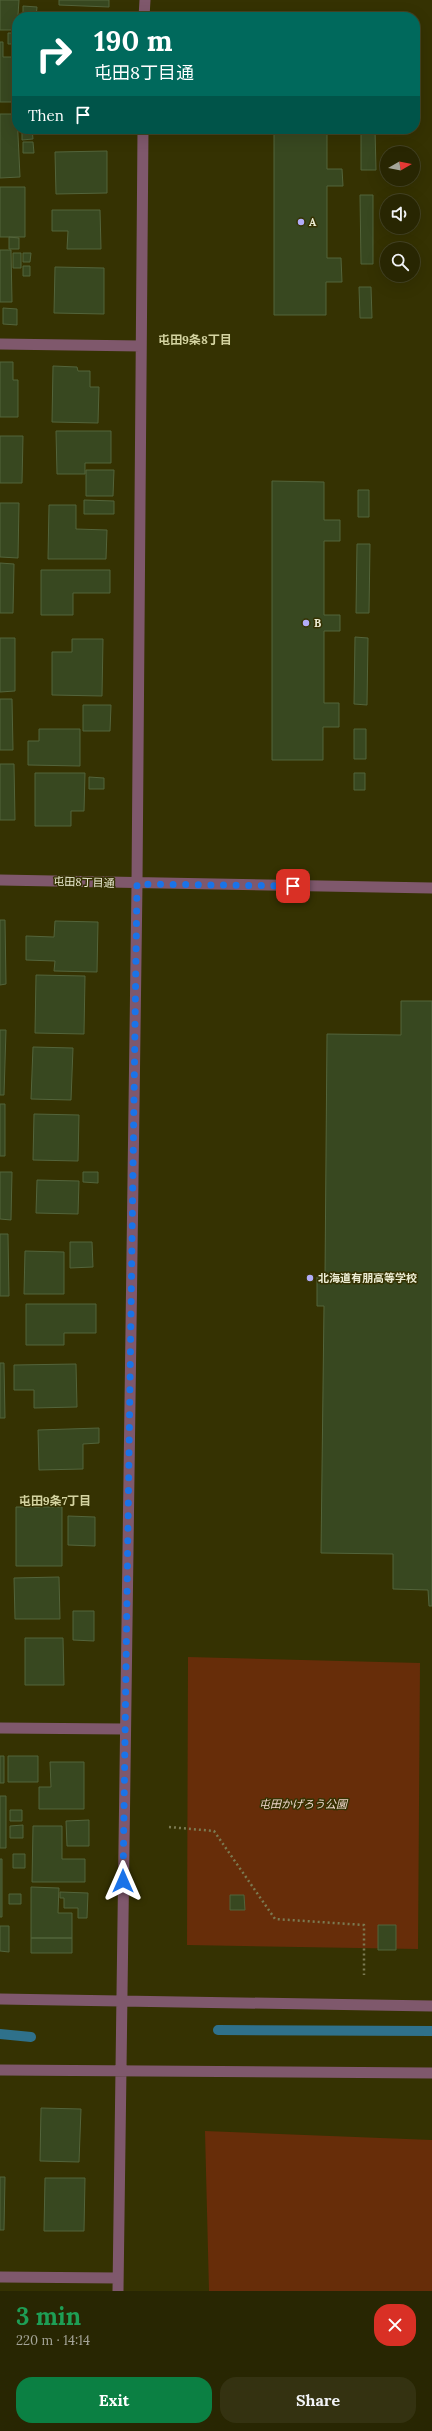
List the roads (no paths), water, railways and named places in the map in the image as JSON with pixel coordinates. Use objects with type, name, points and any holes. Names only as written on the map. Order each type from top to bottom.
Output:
[{"type":"street","points":[[144,12],[145,0]]},
{"type":"street","points":[[118,2291],[124,1729],[137,884],[144,134]]},
{"type":"street","points":[[0,344],[142,346]]},
{"type":"street","name":"屯田8丁目通","points":[[0,880],[137,884],[432,888]]},
{"type":"street","points":[[0,1728],[124,1729]]},
{"type":"street","points":[[0,1999],[432,2006]]},
{"type":"street","points":[[0,2070],[432,2073]]},
{"type":"street","points":[[0,2277],[118,2278]]},
{"type":"waterway","points":[[218,2030],[432,2031]]},
{"type":"waterway","points":[[0,2034],[31,2037]]},
{"type":"place","name":"A","points":[[301,222]]},
{"type":"place","name":"B","points":[[306,623]]},
{"type":"place","name":"北海道有朋高等学校","points":[[310,1278]]},
{"type":"district","name":"屯田9条8丁目","points":[[195,340]]},
{"type":"district","name":"屯田9条7丁目","points":[[55,1501]]},
{"type":"park label","name":"屯田かげろう公園","points":[[303,1804]]}]
